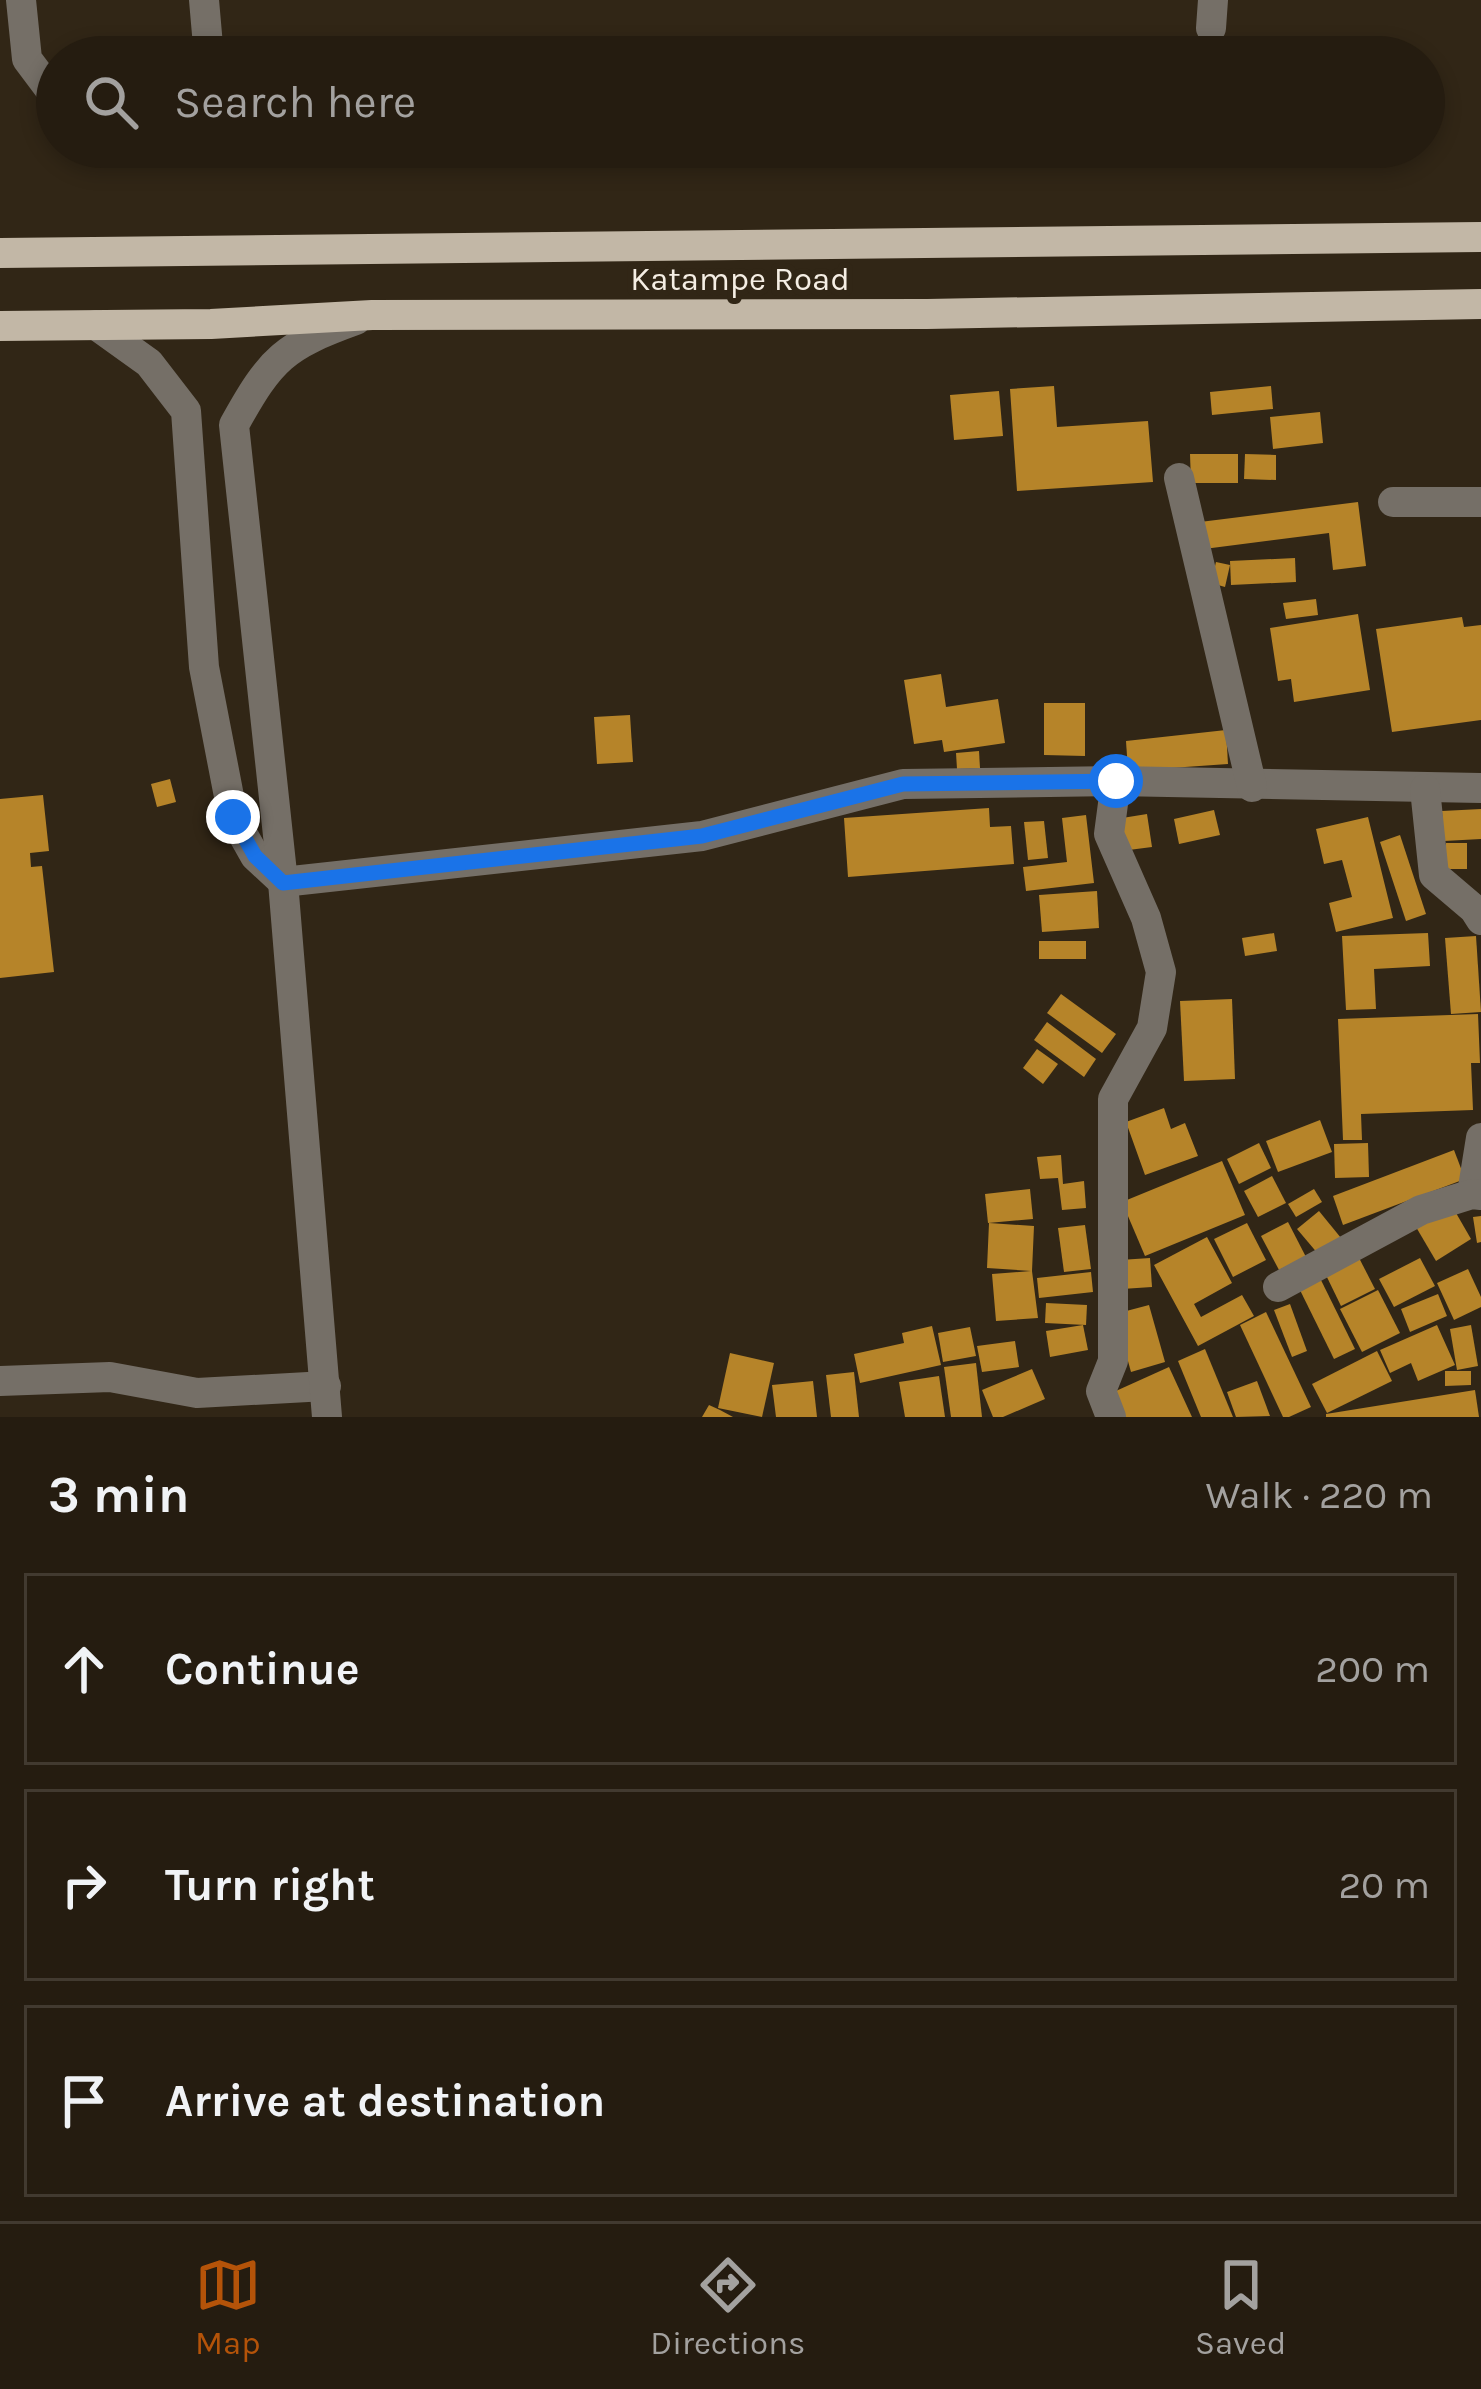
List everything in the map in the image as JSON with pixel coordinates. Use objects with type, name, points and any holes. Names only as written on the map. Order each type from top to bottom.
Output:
[{"type":"main road","name":"Katampe Road","points":[[0,253],[1481,237]]},
{"type":"main road","name":"Katampe Road","points":[[0,326],[211,324],[372,314],[927,314],[1481,304]]},
{"type":"street","points":[[21,0],[27,59],[36,71]]},
{"type":"street","points":[[204,0],[207,36]]},
{"type":"street","points":[[0,1381],[110,1378],[197,1393],[326,1401],[283,883],[235,425],[260,377],[302,339],[372,314]]},
{"type":"street","points":[[96,325],[149,363],[186,411],[204,667],[233,817],[255,856],[283,883]]},
{"type":"street","points":[[1179,478],[1252,787]]},
{"type":"street","points":[[1393,502],[1481,502]]},
{"type":"street","points":[[283,883],[702,836],[903,784],[1116,781],[1481,788]]},
{"type":"street","points":[[1101,1415],[1101,1391],[1113,1360],[1113,1099],[1153,1028],[1161,972],[1146,918],[1109,834],[1116,781]]},
{"type":"street","points":[[1425,789],[1434,875],[1481,920]]},
{"type":"street","points":[[1278,1287],[1421,1210],[1477,1195],[1481,1138]]},
{"type":"building","points":[[1054,386],[1057,427],[1148,421],[1153,482],[1017,491],[1010,389]]},
{"type":"building","points":[[1271,386],[1273,409],[1212,415],[1210,392]]},
{"type":"building","points":[[999,391],[1003,436],[954,440],[950,395]]},
{"type":"building","points":[[1320,412],[1323,443],[1273,449],[1270,417]]},
{"type":"building","points":[[1190,454],[1238,454],[1238,483],[1191,483]]},
{"type":"building","points":[[1245,454],[1276,455],[1276,480],[1244,479]]},
{"type":"building","points":[[1358,502],[1366,566],[1333,570],[1329,533],[1204,549],[1200,522]]},
{"type":"building","points":[[1295,558],[1296,582],[1231,585],[1230,561]]},
{"type":"building","points":[[1216,562],[1230,565],[1225,587],[1211,583]]},
{"type":"building","points":[[1316,599],[1318,615],[1286,619],[1283,603]]},
{"type":"building","points":[[1358,614],[1370,690],[1294,702],[1291,679],[1278,681],[1270,628]]},
{"type":"building","points":[[1462,617],[1464,627],[1481,625],[1481,720],[1392,732],[1376,629]]},
{"type":"building","points":[[941,674],[946,707],[998,699],[1005,743],[944,752],[942,740],[914,744],[904,680]]},
{"type":"building","points":[[1044,703],[1085,703],[1085,756],[1044,755]]},
{"type":"building","points":[[630,715],[633,762],[597,764],[594,717]]},
{"type":"building","points":[[1226,730],[1228,764],[1128,771],[1126,741]]},
{"type":"building","points":[[979,751],[980,768],[957,769],[956,753]]},
{"type":"building","points":[[170,779],[176,802],[157,807],[151,784]]},
{"type":"building","points":[[43,795],[49,851],[30,853],[31,867],[42,866],[54,972],[0,978],[0,799]]},
{"type":"building","points":[[989,808],[990,827],[1011,826],[1014,864],[848,877],[844,818]]},
{"type":"building","points":[[1481,809],[1481,839],[1444,841],[1442,811]]},
{"type":"building","points":[[1214,810],[1220,835],[1179,844],[1174,819]]},
{"type":"building","points":[[1147,814],[1152,847],[1121,851],[1116,819]]},
{"type":"building","points":[[1086,815],[1094,883],[1026,891],[1023,867],[1067,862],[1062,818]]},
{"type":"building","points":[[1368,817],[1393,918],[1336,932],[1329,903],[1352,897],[1342,860],[1324,864],[1316,829]]},
{"type":"building","points":[[1044,821],[1048,858],[1028,860],[1024,822]]},
{"type":"building","points":[[1400,835],[1426,914],[1406,921],[1380,842]]},
{"type":"building","points":[[1446,843],[1467,843],[1467,869],[1445,869]]},
{"type":"building","points":[[1097,891],[1099,928],[1042,932],[1039,895]]},
{"type":"building","points":[[1274,933],[1277,951],[1245,956],[1242,938]]},
{"type":"building","points":[[1428,933],[1430,966],[1374,969],[1376,1009],[1346,1010],[1342,936]]},
{"type":"building","points":[[1476,936],[1481,1012],[1451,1014],[1445,938]]},
{"type":"building","points":[[1039,941],[1086,941],[1086,959],[1039,959]]},
{"type":"building","points":[[1061,994],[1116,1034],[1102,1053],[1047,1013]]},
{"type":"building","points":[[1232,999],[1235,1079],[1184,1081],[1180,1001]]},
{"type":"building","points":[[1478,1014],[1480,1063],[1471,1063],[1473,1110],[1361,1114],[1362,1140],[1343,1140],[1338,1019]]},
{"type":"building","points":[[1047,1022],[1096,1059],[1084,1077],[1034,1040]]},
{"type":"building","points":[[1037,1049],[1058,1064],[1043,1084],[1023,1068]]},
{"type":"building","points":[[1164,1108],[1171,1129],[1185,1123],[1198,1156],[1145,1175],[1126,1122]]},
{"type":"building","points":[[1320,1120],[1332,1152],[1278,1172],[1266,1141]]},
{"type":"building","points":[[1259,1143],[1271,1168],[1239,1184],[1227,1159]]},
{"type":"building","points":[[1368,1143],[1369,1177],[1335,1178],[1334,1144]]},
{"type":"building","points":[[1454,1150],[1465,1179],[1343,1225],[1333,1196]]},
{"type":"building","points":[[1061,1155],[1063,1184],[1084,1181],[1086,1208],[1062,1210],[1058,1178],[1040,1179],[1037,1157]]},
{"type":"building","points":[[1222,1161],[1245,1215],[1145,1256],[1122,1202]]},
{"type":"building","points":[[1272,1176],[1286,1203],[1258,1217],[1244,1191]]},
{"type":"building","points":[[1030,1189],[1033,1219],[988,1223],[985,1194]]},
{"type":"building","points":[[1314,1189],[1322,1202],[1296,1217],[1288,1204]]},
{"type":"building","points":[[1452,1206],[1471,1239],[1436,1261],[1416,1227]]},
{"type":"building","points":[[1319,1211],[1341,1238],[1319,1255],[1297,1229]]},
{"type":"building","points":[[1481,1216],[1481,1242],[1477,1243],[1473,1217]]},
{"type":"building","points":[[1288,1222],[1306,1257],[1279,1270],[1261,1236]]},
{"type":"building","points":[[989,1223],[1034,1226],[1032,1271],[1038,1318],[996,1321],[992,1274],[1031,1271],[987,1268]]},
{"type":"building","points":[[1247,1223],[1266,1260],[1233,1277],[1214,1239]]},
{"type":"building","points":[[1085,1225],[1091,1269],[1064,1272],[1058,1228]]},
{"type":"building","points":[[1207,1237],[1232,1283],[1194,1304],[1201,1317],[1242,1295],[1254,1316],[1198,1346],[1154,1265]]},
{"type":"building","points":[[1357,1254],[1375,1289],[1341,1306],[1324,1271]]},
{"type":"building","points":[[1150,1258],[1152,1287],[1122,1289],[1120,1260]]},
{"type":"building","points":[[1420,1258],[1435,1286],[1394,1307],[1379,1279]]},
{"type":"building","points":[[1468,1269],[1481,1307],[1454,1320],[1437,1283]]},
{"type":"building","points":[[1091,1272],[1093,1292],[1039,1298],[1037,1278]]},
{"type":"building","points":[[1317,1272],[1355,1349],[1334,1359],[1296,1282]]},
{"type":"building","points":[[1378,1290],[1400,1333],[1362,1352],[1340,1309]]},
{"type":"building","points":[[1438,1294],[1447,1316],[1410,1332],[1401,1309]]},
{"type":"building","points":[[1046,1303],[1087,1305],[1086,1325],[1045,1323]]},
{"type":"building","points":[[1290,1304],[1307,1351],[1292,1357],[1274,1310]]},
{"type":"building","points":[[1149,1305],[1165,1362],[1131,1372],[1115,1314]]},
{"type":"building","points":[[1266,1312],[1311,1407],[1289,1417],[1283,1417],[1240,1325]]},
{"type":"building","points":[[1083,1325],[1088,1350],[1050,1357],[1046,1331]]},
{"type":"building","points":[[1437,1325],[1455,1365],[1418,1381],[1411,1363],[1390,1373],[1380,1350]]},
{"type":"building","points":[[1471,1325],[1478,1366],[1457,1370],[1450,1329]]},
{"type":"building","points":[[932,1326],[941,1365],[860,1383],[854,1354],[904,1343],[902,1333]]},
{"type":"building","points":[[970,1327],[976,1356],[943,1362],[938,1333]]},
{"type":"building","points":[[1015,1341],[1019,1367],[982,1372],[977,1346]]},
{"type":"building","points":[[1205,1349],[1233,1417],[1201,1417],[1178,1361]]},
{"type":"building","points":[[1377,1351],[1392,1381],[1327,1413],[1312,1384]]},
{"type":"building","points":[[730,1353],[774,1363],[762,1417],[718,1408]]},
{"type":"building","points":[[976,1363],[982,1417],[951,1417],[944,1367]]},
{"type":"building","points":[[1169,1367],[1192,1417],[1117,1417],[1107,1395]]},
{"type":"building","points":[[1032,1369],[1045,1399],[993,1417],[982,1390]]},
{"type":"building","points":[[1445,1371],[1471,1371],[1471,1385],[1445,1386]]},
{"type":"building","points":[[854,1372],[859,1417],[831,1417],[826,1375]]},
{"type":"building","points":[[939,1376],[945,1417],[905,1417],[899,1382]]},
{"type":"building","points":[[813,1381],[817,1417],[776,1417],[772,1385]]},
{"type":"building","points":[[1257,1381],[1270,1416],[1236,1417],[1227,1392]]},
{"type":"building","points":[[1475,1390],[1479,1417],[1326,1417],[1326,1414]]},
{"type":"building","points":[[709,1405],[720,1410],[733,1417],[702,1417]]},
{"type":"route","points":[[233,817],[255,856],[283,883],[702,836],[903,784],[1116,781]]}]
